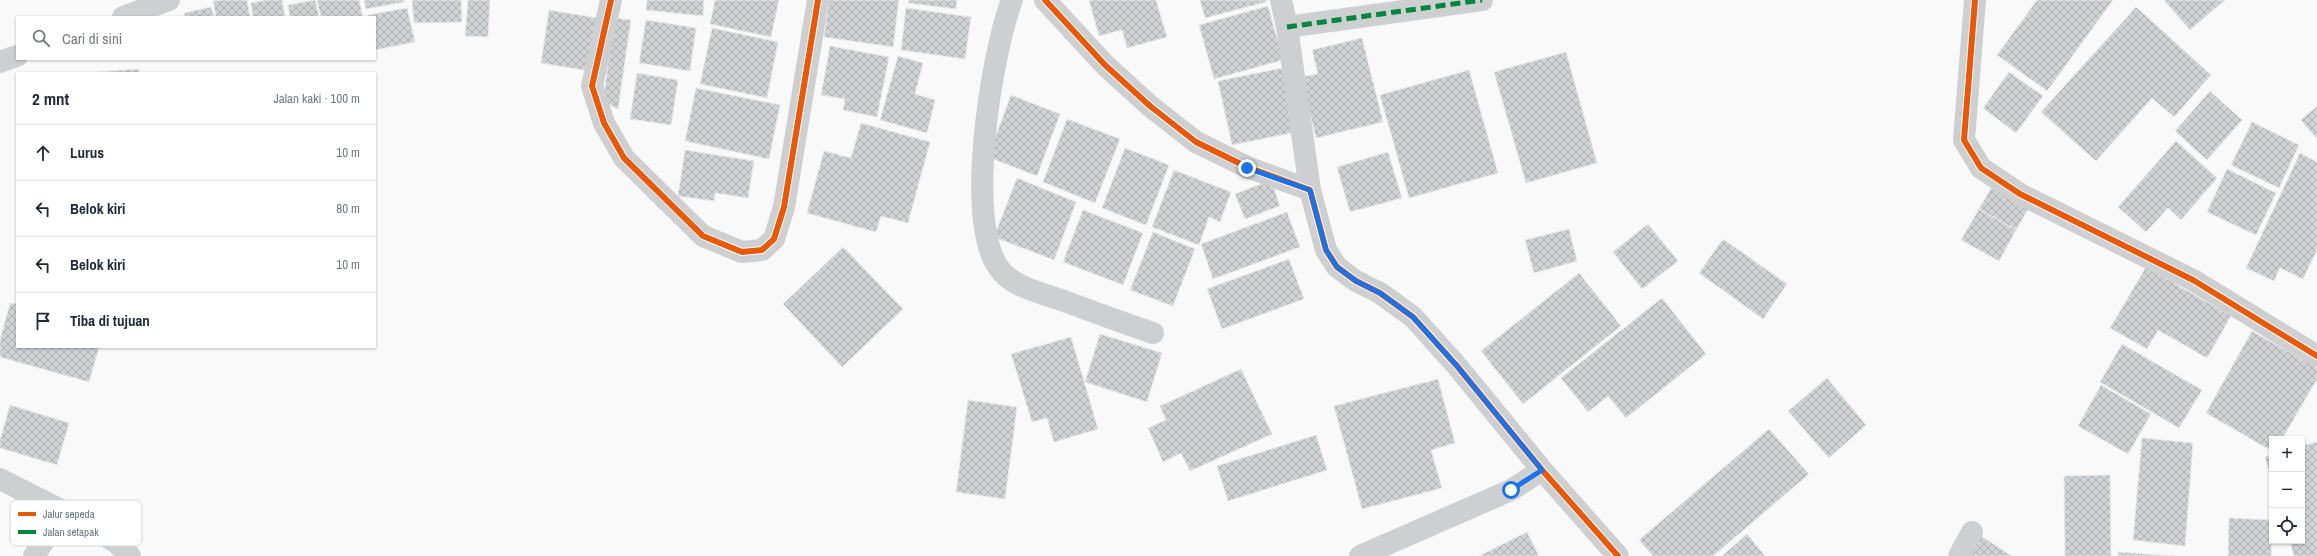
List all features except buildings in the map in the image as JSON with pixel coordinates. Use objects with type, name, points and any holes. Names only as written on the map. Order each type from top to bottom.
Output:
[{"type":"street","points":[[126,16],[169,0]]},
{"type":"street","points":[[611,0],[592,86],[604,123],[624,158],[703,236],[742,252],[762,250],[774,239],[782,213],[818,0]]},
{"type":"street","points":[[1012,0],[994,64],[981,179],[987,240],[993,259],[1002,272],[1032,289],[1153,333]]},
{"type":"street","points":[[1045,0],[1105,65],[1150,106],[1196,142],[1247,168],[1310,190]]},
{"type":"street","points":[[1280,0],[1287,27],[1310,190],[1326,250],[1337,267],[1356,281],[1380,293],[1413,317],[1457,366],[1542,470],[1618,556]]},
{"type":"street","points":[[1287,27],[1482,0]]},
{"type":"street","points":[[1975,0],[1964,140],[1981,168],[2020,194],[2193,280],[2317,356]]},
{"type":"street","points":[[0,62],[16,56]]},
{"type":"street","points":[[1360,556],[1511,490],[1542,470]]},
{"type":"street","points":[[0,479],[41,500]]},
{"type":"street","points":[[1958,556],[1972,532]]},
{"type":"street","points":[[34,556],[40,546]]},
{"type":"street","points":[[120,546],[130,556]]},
{"type":"marked path","points":[[1287,27],[1482,0]]},
{"type":"cycle path","points":[[611,0],[592,86],[604,123],[624,158],[703,236],[742,252],[762,250],[774,239],[784,207],[818,0]]},
{"type":"cycle path","points":[[1045,0],[1105,65],[1150,106],[1196,142],[1247,167],[1310,190],[1326,250],[1337,267],[1356,281],[1380,293],[1413,317],[1457,366],[1542,470],[1618,556]]},
{"type":"cycle path","points":[[1975,0],[1964,140],[1981,168],[2020,194],[2193,280],[2317,356]]},
{"type":"route","points":[[1247,168],[1310,190],[1326,250],[1330,259],[1337,267],[1356,281],[1380,293],[1413,317],[1457,366],[1542,470],[1511,490]]}]
